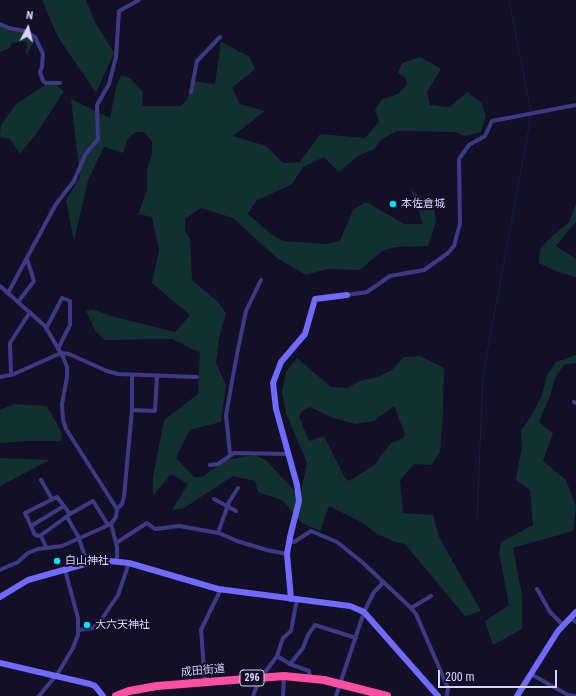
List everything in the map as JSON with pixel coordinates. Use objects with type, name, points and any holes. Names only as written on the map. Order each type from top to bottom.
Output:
[{"type":"highway","name":"成田街道","points":[[116,696],[129,691],[157,686],[284,676],[310,678],[341,684],[378,695],[387,696]]},
{"type":"street","points":[[8,293],[56,204],[74,181],[85,155],[98,139],[97,105],[108,84],[116,57],[119,11],[139,0]]},
{"type":"street","points":[[0,24],[6,27],[25,31],[35,37],[43,54],[40,72],[43,81],[46,83],[60,83]]},
{"type":"street","points":[[191,92],[197,61],[220,37]]},
{"type":"street","points":[[266,671],[277,656],[284,638],[291,631],[294,599],[287,554],[299,501],[297,485],[274,402],[273,383],[276,371],[286,354],[305,334],[315,299],[367,292],[390,276],[424,270],[448,253],[454,246],[460,224],[459,159],[469,145],[485,136],[492,121],[576,105]]},
{"type":"street","points":[[18,302],[34,281],[27,259]]},
{"type":"street","points":[[230,454],[226,415],[246,311],[261,280]]},
{"type":"street","points":[[0,286],[30,312],[46,329],[59,351],[67,367],[62,413],[64,425],[117,509]]},
{"type":"street","points":[[0,377],[11,375],[59,351],[70,325],[70,301],[62,298],[46,329]]},
{"type":"street","points":[[11,375],[10,343],[30,312]]},
{"type":"street","points":[[59,351],[106,371],[132,375],[197,377]]},
{"type":"street","points":[[0,570],[18,562],[28,553],[46,548],[62,546],[79,539],[109,524],[116,517],[117,509],[122,504],[124,497],[132,410],[132,375]]},
{"type":"street","points":[[132,410],[155,411],[157,376]]},
{"type":"street","points":[[210,465],[218,464],[230,454],[289,454]]},
{"type":"street","points":[[41,480],[52,499]]},
{"type":"street","points":[[218,532],[228,506],[238,488]]},
{"type":"street","points":[[87,562],[69,515],[57,497],[25,513],[35,536],[41,536],[69,515],[93,501],[109,524],[116,543],[117,562]]},
{"type":"street","points":[[214,499],[236,511]]},
{"type":"street","points":[[31,526],[64,506]]},
{"type":"street","points":[[116,543],[147,523],[156,529],[179,526],[218,532],[252,546],[287,554]]},
{"type":"street","points":[[289,541],[294,542],[309,532],[314,531],[338,543],[384,582],[411,608],[416,614],[448,688],[447,696]]},
{"type":"street","points":[[41,536],[46,548]]},
{"type":"street","points":[[0,597],[28,580],[65,570],[87,562],[99,560],[129,563],[221,589],[350,606],[364,612],[438,696]]},
{"type":"street","points":[[79,630],[92,628],[101,620],[118,595],[129,563]]},
{"type":"street","points":[[39,696],[56,675],[74,648],[79,630],[78,618],[65,570]]},
{"type":"street","points":[[336,696],[364,612],[374,592],[384,582]]},
{"type":"street","points":[[205,682],[201,630],[221,589]]},
{"type":"street","points":[[537,589],[550,612],[563,624]]},
{"type":"street","points":[[411,608],[431,596]]},
{"type":"street","points":[[518,696],[563,624],[576,612]]},
{"type":"street","points":[[570,617],[576,622]]},
{"type":"street","points":[[290,664],[303,648],[315,625],[356,638]]},
{"type":"street","points":[[277,656],[290,664],[309,671],[310,678]]},
{"type":"street","points":[[0,663],[56,675],[95,686],[103,696]]},
{"type":"street","points":[[531,674],[568,696],[576,696]]},
{"type":"street","points":[[283,696],[284,676]]},
{"type":"street","points":[[253,696],[258,683]]},
{"type":"green space","points":[[42,0],[86,0],[95,22],[114,53],[96,93],[58,37]]},
{"type":"green space","points":[[0,25],[22,31],[32,36],[34,40],[28,53],[26,54],[27,43],[23,41],[12,43],[10,48],[0,52]]},
{"type":"green space","points":[[221,42],[250,57],[255,69],[232,88],[240,104],[265,111],[233,136],[266,146],[283,163],[300,162],[320,134],[365,138],[379,122],[375,110],[382,99],[398,94],[407,85],[406,78],[398,73],[402,63],[420,57],[441,69],[427,92],[430,105],[450,107],[467,92],[482,103],[486,116],[481,132],[465,136],[455,132],[397,131],[382,139],[374,149],[358,156],[339,172],[324,157],[303,167],[292,184],[256,201],[248,214],[272,235],[284,241],[325,244],[340,241],[353,210],[366,202],[404,224],[423,224],[411,190],[434,207],[436,221],[428,246],[396,247],[382,251],[360,270],[327,269],[306,275],[277,258],[233,218],[201,208],[185,219],[185,230],[190,239],[192,280],[217,301],[226,313],[219,339],[216,363],[226,385],[221,422],[190,430],[176,458],[194,477],[202,477],[226,460],[254,455],[266,460],[300,497],[307,463],[286,413],[282,392],[286,372],[297,358],[331,387],[347,388],[360,381],[378,377],[392,370],[404,357],[420,356],[444,368],[440,452],[431,465],[414,464],[400,480],[403,513],[433,515],[439,537],[481,611],[465,616],[405,544],[395,542],[377,534],[363,523],[329,506],[320,531],[302,523],[282,500],[258,492],[255,481],[233,476],[184,508],[172,510],[188,484],[171,474],[153,496],[153,477],[164,420],[198,394],[200,353],[172,339],[105,340],[96,332],[86,311],[92,309],[114,317],[175,332],[190,315],[152,283],[159,250],[152,217],[138,214],[147,190],[147,169],[152,155],[152,141],[144,132],[135,132],[128,139],[123,153],[104,147],[88,180],[74,241],[66,200],[80,177],[71,99],[110,118],[116,87],[121,75],[131,79],[143,92],[142,106],[180,106],[187,100],[193,81],[215,84]],"holes":[[[394,406],[405,434],[403,438],[391,443],[374,465],[349,481],[345,478],[324,436],[309,441],[299,416],[302,411],[310,407],[331,417],[355,424],[374,421]]]},
{"type":"green space","points":[[51,81],[64,91],[36,134],[20,154],[10,139],[0,137],[1,125],[15,105]]},
{"type":"green space","points":[[576,204],[576,222],[556,246],[576,259],[576,277],[555,271],[539,263],[540,249],[569,222]]},
{"type":"green space","points":[[576,355],[576,363],[564,365],[555,378],[550,396],[539,422],[553,433],[543,461],[566,480],[576,506],[573,531],[513,548],[522,595],[522,629],[493,645],[485,621],[509,605],[499,553],[501,542],[533,525],[530,490],[516,480],[522,445],[521,430],[530,418],[542,395],[547,375],[556,362]]},
{"type":"green space","points":[[14,404],[47,406],[62,433],[61,441],[0,443],[0,410]]},
{"type":"green space","points":[[0,458],[50,460],[0,486]]},
{"type":"waterway","points":[[509,0],[531,112]]},
{"type":"waterway","points":[[477,520],[483,375],[531,116]]},
{"type":"place","name":"本佐倉城","points":[[393,204]]},
{"type":"place","name":"白山神社","points":[[57,561]]},
{"type":"place","name":"大六天神社","points":[[87,625]]}]
